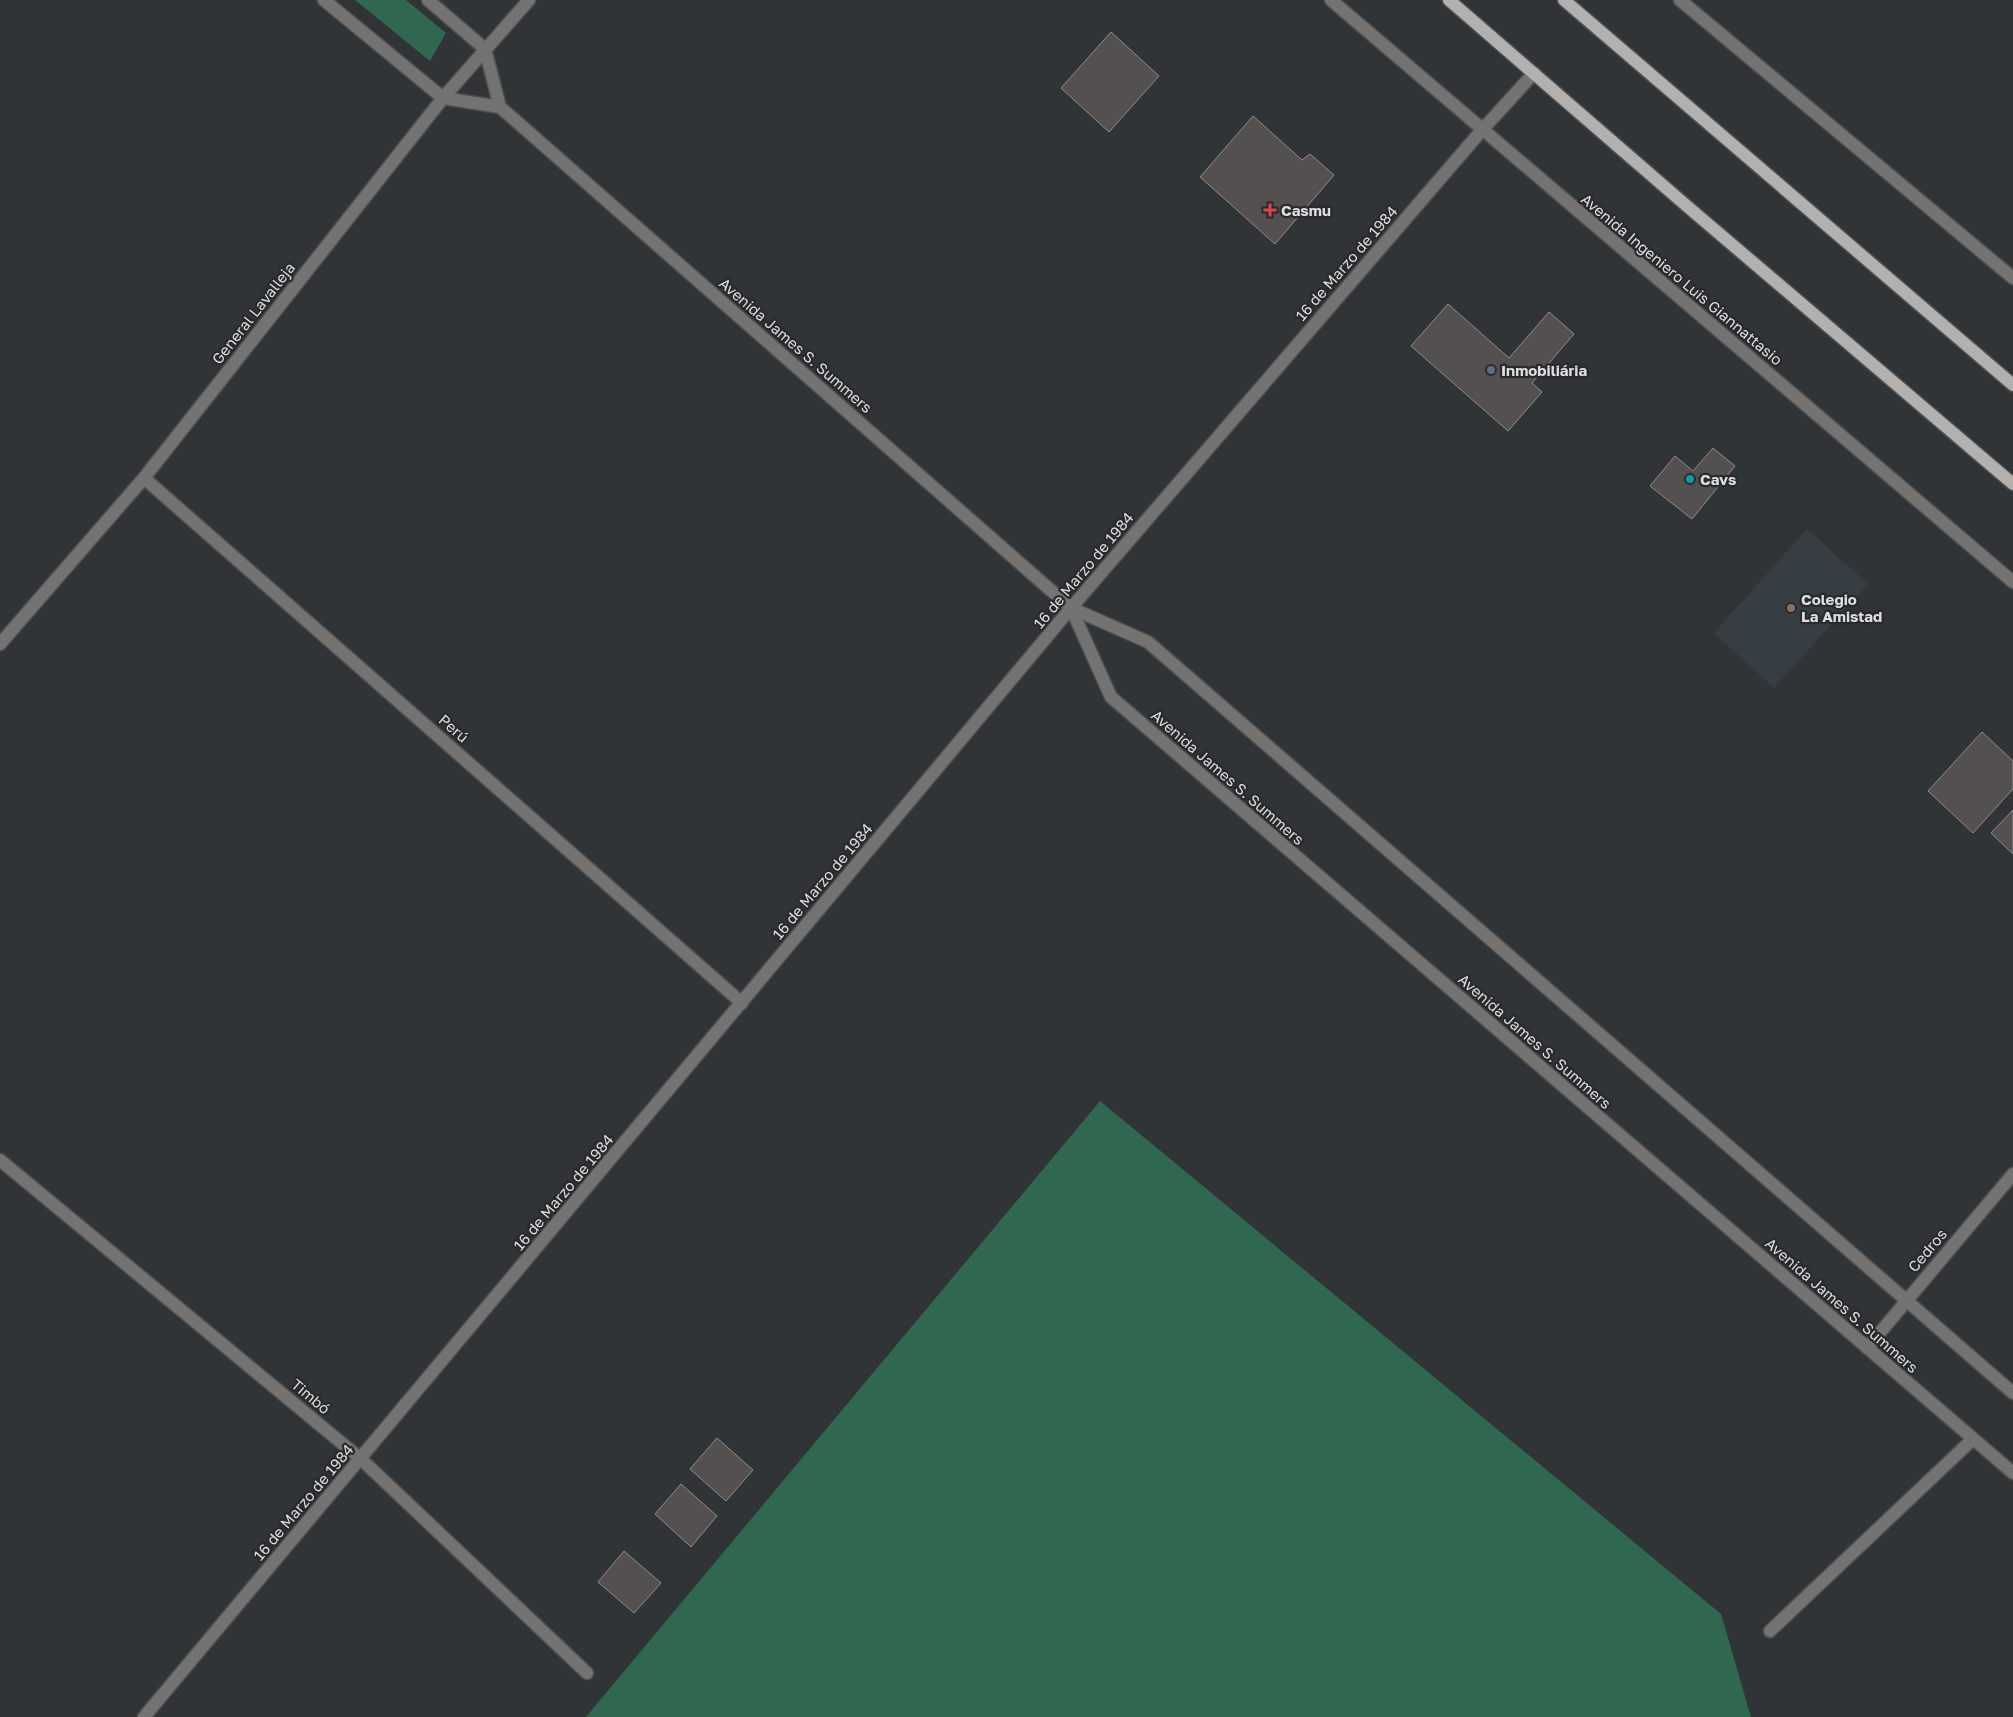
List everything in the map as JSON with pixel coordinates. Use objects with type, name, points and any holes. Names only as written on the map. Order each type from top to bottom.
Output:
[{"type":"main road","points":[[1449,0],[1688,208],[2013,484]]},
{"type":"main road","points":[[1564,0],[2013,385]]},
{"type":"street","points":[[324,0],[443,98],[500,107],[485,49],[428,0]]},
{"type":"street","name":"General Lavalleja","points":[[0,644],[144,478],[443,98],[529,0]]},
{"type":"street","name":"Avenida Ingeniero Luis Giannattasio","points":[[1331,0],[2013,582]]},
{"type":"street","points":[[1680,0],[2013,278]]},
{"type":"street","name":"16 de Marzo de 1984","points":[[144,1717],[1071,608],[1482,130],[1534,73]]},
{"type":"street","name":"Avenida James S. Summers","points":[[500,107],[1071,608],[1148,642],[1905,1302],[2013,1393]]},
{"type":"street","name":"Perú","points":[[144,478],[742,1003]]},
{"type":"street","name":"Avenida James S. Summers","points":[[1071,608],[1111,697],[2013,1473]]},
{"type":"street","name":"Timbó","points":[[0,1160],[361,1459],[587,1672]]},
{"type":"street","name":"Cedros","points":[[1867,1348],[2013,1174]]},
{"type":"street","points":[[1770,1631],[1973,1439]]},
{"type":"shaded area","name":"Colegio La Amistad","points":[[1807,529],[1868,584],[1774,688],[1714,633]]},
{"type":"green space","points":[[355,0],[406,0],[446,33],[430,61]]},
{"type":"green space","points":[[1100,1101],[1721,1614],[1751,1717],[586,1717]]},
{"type":"building","points":[[1111,32],[1159,76],[1109,132],[1061,88]]},
{"type":"building","name":"Casmu","points":[[1253,116],[1302,160],[1310,154],[1334,175],[1275,244],[1200,177]]},
{"type":"building","name":"Inmobiliária","points":[[1448,304],[1509,358],[1549,312],[1574,334],[1532,383],[1542,392],[1508,431],[1411,346]]},
{"type":"building","name":"Cavs","points":[[1713,448],[1735,466],[1692,519],[1650,486],[1675,456],[1693,471]]},
{"type":"building","points":[[1982,732],[2013,761],[2013,789],[1973,833],[1928,791]]},
{"type":"building","points":[[2013,810],[2013,854],[1991,833]]},
{"type":"building","points":[[717,1438],[753,1470],[726,1501],[690,1469]]},
{"type":"building","points":[[681,1484],[717,1516],[691,1547],[655,1514]]},
{"type":"building","points":[[624,1551],[661,1583],[634,1613],[598,1582]]},
{"type":"place","name":"Casmu","points":[[1270,210]]},
{"type":"place","name":"Inmobiliária","points":[[1491,370]]},
{"type":"place","name":"Cavs","points":[[1690,479]]},
{"type":"place","name":"Colegio La Amistad","points":[[1791,608]]}]
